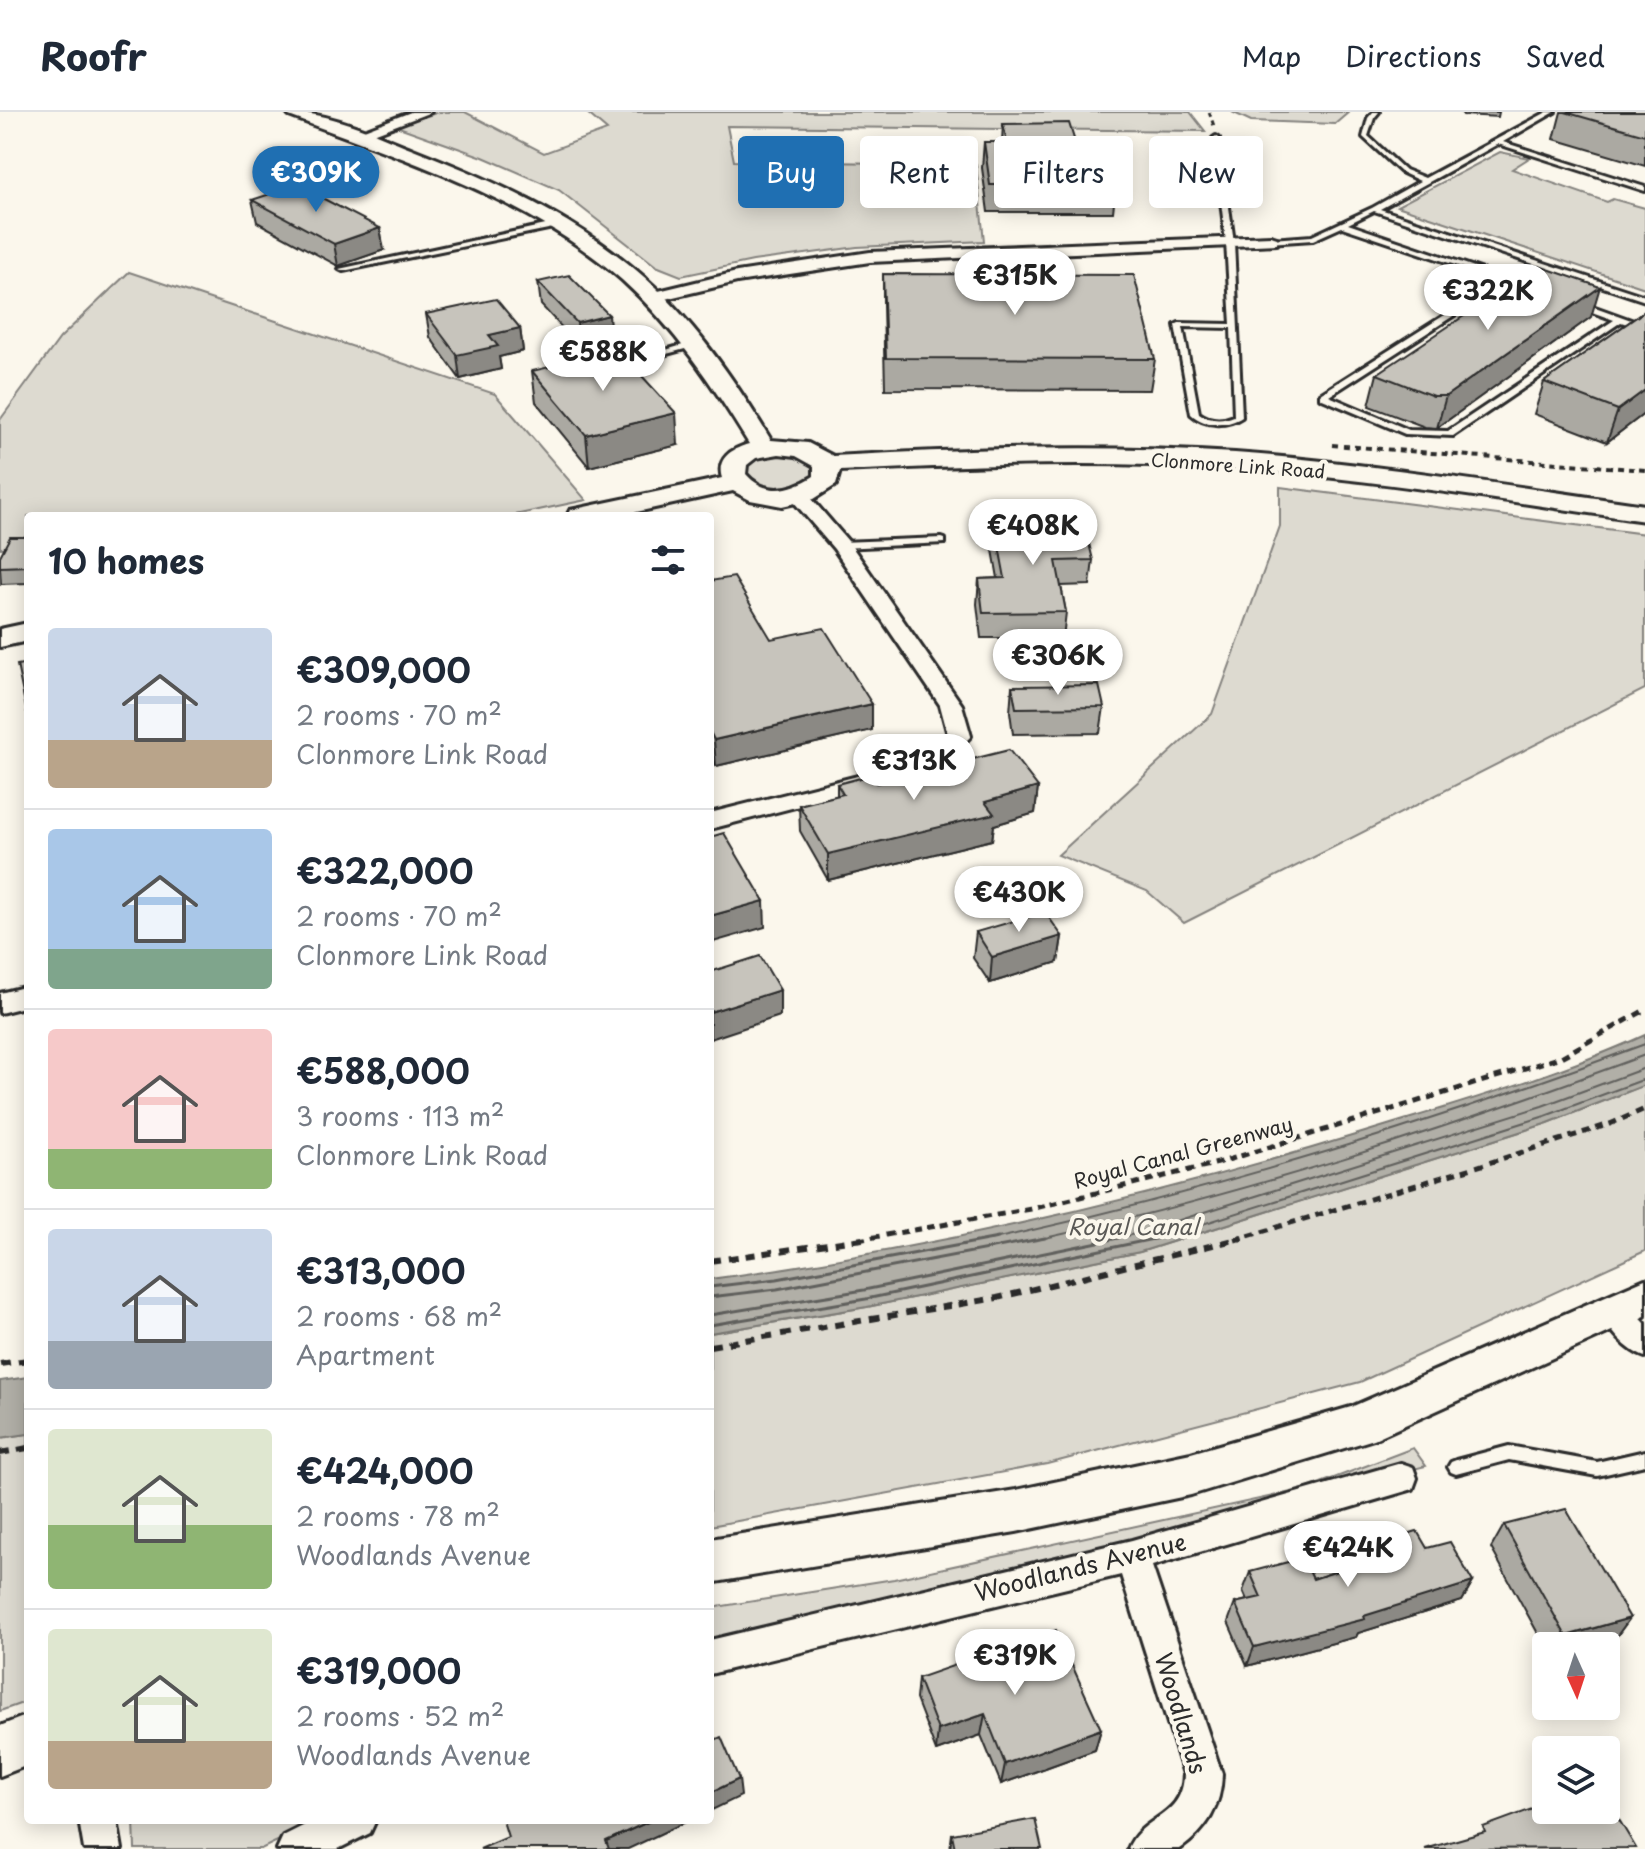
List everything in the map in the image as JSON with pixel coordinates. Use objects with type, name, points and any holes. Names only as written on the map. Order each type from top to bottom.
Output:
[{"type":"main road","points":[[296,112],[438,166],[555,225],[607,257],[652,297],[693,344],[763,447]]},
{"type":"main road","points":[[763,447],[795,447],[809,451],[827,464],[827,479],[798,495],[755,494],[735,483],[730,475],[731,466],[738,458],[763,447]]},
{"type":"main road","name":"Clonmore Link Road","points":[[827,464],[1035,457],[1233,461],[1391,477],[1645,513]]},
{"type":"main road","points":[[599,512],[735,483]]},
{"type":"main road","points":[[0,638],[24,633]]},
{"type":"main road","points":[[714,1560],[1016,1511],[1191,1474],[1358,1425],[1635,1318]]},
{"type":"main road","points":[[0,1751],[24,1742]]},
{"type":"street","points":[[358,135],[424,112]]},
{"type":"street","points":[[652,297],[737,277],[870,257],[1271,241]]},
{"type":"street","points":[[714,820],[861,783],[939,756],[960,736],[951,705],[841,545],[798,495]]},
{"type":"street","points":[[0,1003],[24,997]]},
{"type":"street","name":"Woodlands Avenue","points":[[714,1656],[1132,1556],[1401,1478]]},
{"type":"street","name":"Woodlands","points":[[1132,1556],[1203,1774],[1205,1793],[1198,1809],[1189,1819],[1147,1849]]},
{"type":"street","points":[[99,1824],[103,1849]]},
{"type":"street","points":[[296,1849],[349,1824]]},
{"type":"lane","points":[[1376,112],[1365,136],[1403,171],[1426,181]]},
{"type":"lane","points":[[1271,241],[1313,238],[1343,225],[1552,112]]},
{"type":"lane","points":[[1497,142],[1645,189]]},
{"type":"lane","points":[[1225,208],[1230,242],[1235,326],[1238,417],[1226,422],[1203,420],[1195,414],[1179,325],[1235,326]]},
{"type":"lane","points":[[1374,209],[1645,299]]},
{"type":"lane","points":[[343,269],[555,225]]},
{"type":"lane","points":[[1343,225],[1534,289]]},
{"type":"lane","points":[[1506,279],[1323,396],[1408,432],[1450,434],[1620,319]]},
{"type":"lane","points":[[1577,304],[1645,328]]},
{"type":"lane","points":[[603,370],[693,344]]},
{"type":"lane","points":[[841,545],[942,541]]},
{"type":"lane","points":[[1456,1467],[1509,1453],[1597,1469],[1645,1458]]},
{"type":"path","name":"Royal Canal Greenway","points":[[714,1260],[833,1244],[1031,1209],[1218,1163],[1561,1057],[1645,1010]]},
{"type":"path","points":[[714,1345],[861,1325],[1092,1277],[1362,1204],[1610,1124],[1645,1109]]},
{"type":"path","points":[[0,1364],[24,1361]]},
{"type":"path","points":[[0,1453],[24,1449]]},
{"type":"shaded area","points":[[439,112],[465,112],[544,153],[607,130],[586,112],[1190,112],[1205,131],[727,126],[734,161],[738,161],[738,208],[844,208],[844,162],[860,163],[860,208],[978,208],[978,183],[984,241],[857,247],[753,261],[681,276],[656,266],[559,190],[483,157],[396,126]]},
{"type":"shaded area","points":[[1232,112],[1349,112],[1335,124],[1251,121]]},
{"type":"shaded area","points":[[1500,152],[1529,158],[1512,169],[1607,202],[1613,199],[1645,208],[1645,288],[1397,206]]},
{"type":"shaded area","points":[[129,272],[495,394],[586,500],[529,512],[24,512],[24,547],[0,548],[0,420],[60,338]]},
{"type":"shaded area","points":[[791,452],[816,464],[817,476],[796,487],[780,490],[763,486],[743,475],[746,467],[756,458]]},
{"type":"shaded area","points":[[1280,487],[1645,534],[1645,689],[1184,923],[1147,891],[1058,855],[1212,714],[1280,526]]},
{"type":"shaded area","points":[[1645,1085],[1645,1251],[1360,1382],[1047,1464],[714,1525],[714,1332],[867,1307],[1140,1252],[1548,1123]]},
{"type":"shaded area","points":[[24,1435],[24,1702],[0,1711],[0,1438]]},
{"type":"shaded area","points":[[1413,1448],[1426,1466],[714,1642],[714,1607],[894,1579],[1305,1489]]},
{"type":"shaded area","points":[[134,1824],[313,1824],[261,1849],[135,1849]]},
{"type":"water","name":"Royal Canal","points":[[1645,1035],[1645,1085],[1548,1123],[1140,1252],[867,1307],[714,1332],[714,1278],[876,1253],[1122,1200],[1365,1132],[1506,1088]]},
{"type":"water","points":[[24,1378],[24,1435],[0,1438],[0,1381]]},
{"type":"building","points":[[1565,112],[1645,112],[1645,135]]},
{"type":"building","points":[[1069,123],[1073,136],[1006,136],[1003,124]]},
{"type":"building","points":[[984,142],[994,142],[994,185],[990,185]]},
{"type":"building","points":[[297,185],[380,228],[334,244],[252,200]]},
{"type":"building","points":[[1539,266],[1600,287],[1446,396],[1433,396],[1377,374]]},
{"type":"building","points":[[883,274],[1134,275],[1155,359],[886,358]]},
{"type":"building","points":[[569,275],[609,315],[577,323],[538,282]]},
{"type":"building","points":[[496,299],[520,328],[489,335],[498,346],[457,355],[426,314]]},
{"type":"building","points":[[1645,311],[1645,390],[1618,410],[1544,382]]},
{"type":"building","points":[[619,351],[676,413],[586,435],[532,371]]},
{"type":"building","points":[[1084,523],[1093,560],[1056,561],[1066,612],[983,613],[979,579],[1005,578],[995,525]]},
{"type":"building","points":[[10,537],[24,537],[24,566],[0,567],[0,556]]},
{"type":"building","points":[[734,577],[771,639],[824,628],[872,704],[714,740],[714,580]]},
{"type":"building","points":[[24,664],[24,699],[17,665]]},
{"type":"building","points":[[1099,685],[1104,707],[1016,708],[1012,686]]},
{"type":"building","points":[[1009,750],[1038,787],[985,802],[994,814],[828,854],[799,805],[843,794],[837,784],[872,775],[877,783]]},
{"type":"building","points":[[724,833],[764,901],[714,915],[714,836]]},
{"type":"building","points":[[1045,912],[1062,936],[992,957],[976,932]]},
{"type":"building","points":[[760,956],[780,990],[714,1011],[714,971]]},
{"type":"building","points":[[1566,1509],[1630,1618],[1580,1632],[1564,1632],[1504,1525]]},
{"type":"building","points":[[1417,1531],[1427,1548],[1450,1542],[1473,1582],[1364,1616],[1365,1619],[1254,1647],[1235,1603],[1261,1597],[1250,1572],[1303,1558],[1313,1579],[1372,1560],[1364,1547]]},
{"type":"building","points":[[1056,1630],[1101,1729],[1005,1764],[985,1714],[938,1730],[918,1678]]},
{"type":"building","points":[[721,1737],[739,1779],[714,1791],[714,1740]]},
{"type":"building","points":[[1532,1809],[1532,1824],[1620,1824],[1620,1821],[1636,1848],[1425,1849],[1485,1832],[1483,1827]]},
{"type":"building","points":[[1035,1819],[1042,1849],[955,1849],[952,1834]]},
{"type":"building","points":[[504,1824],[643,1824],[606,1841],[609,1849],[480,1849],[508,1837]]}]
